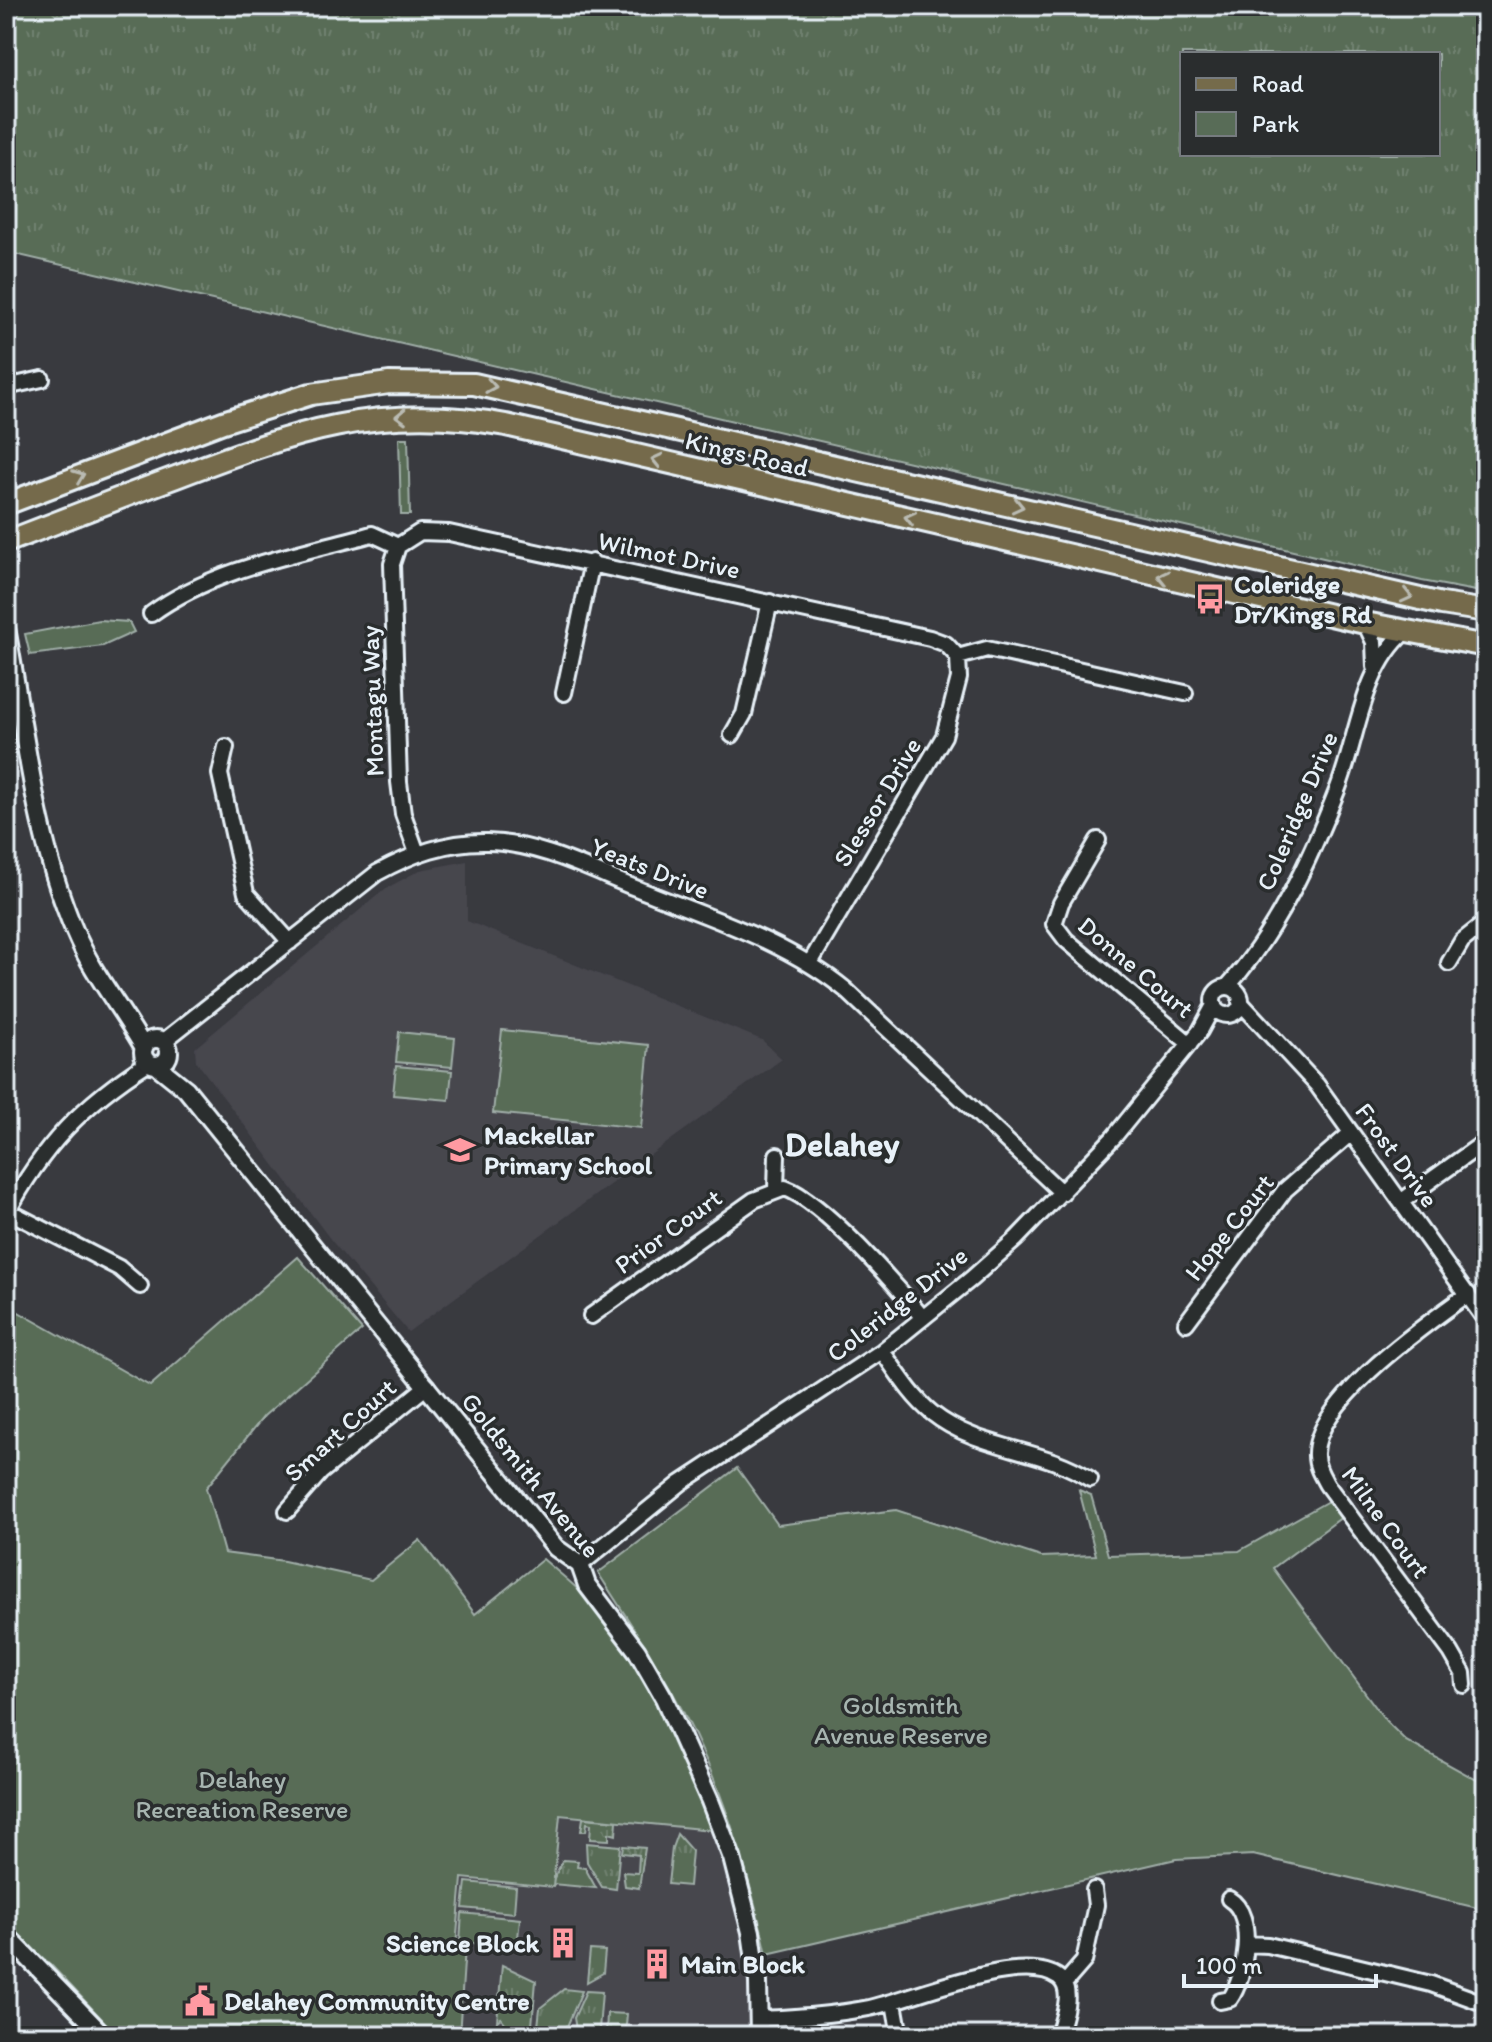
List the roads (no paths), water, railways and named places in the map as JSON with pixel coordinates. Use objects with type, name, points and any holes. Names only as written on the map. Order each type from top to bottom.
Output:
[{"type":"main road","name":"Kings Road","points":[[6,504],[223,422],[321,392],[389,383],[474,384],[1442,604],[1486,611]]},
{"type":"main road","name":"Kings Road","points":[[6,542],[298,432],[364,419],[434,416],[506,425],[1365,623],[1486,646]]},
{"type":"street","points":[[6,387],[42,379]]},
{"type":"street","name":"Wilmot Drive","points":[[398,546],[420,532],[449,533],[938,640],[958,657]]},
{"type":"street","points":[[151,614],[181,592],[372,534],[398,546]]},
{"type":"street","name":"Montagu Way","points":[[398,546],[392,564],[399,782],[403,814],[417,853]]},
{"type":"street","points":[[564,693],[592,562]]},
{"type":"street","points":[[732,735],[744,714],[770,602]]},
{"type":"street","name":"Coleridge Drive","points":[[1365,623],[1374,642],[1375,671]]},
{"type":"street","name":"Goldsmith Avenue","points":[[6,628],[11,676],[39,813],[62,901],[95,971],[124,1012],[556,1548],[580,1565],[587,1585],[649,1671],[710,1801],[745,1906],[757,1972],[759,2036]]},
{"type":"street","name":"Coleridge Drive","points":[[580,1565],[718,1457],[882,1351],[1016,1239],[1062,1193],[1200,1031],[1230,1003],[1326,816],[1348,761],[1375,671],[1388,646],[1405,632]]},
{"type":"street","points":[[958,657],[987,649],[1185,693]]},
{"type":"street","name":"Slessor Drive","points":[[810,963],[944,736],[959,678],[958,657]]},
{"type":"street","points":[[226,747],[220,774],[246,893],[290,942]]},
{"type":"street","name":"Donne Court","points":[[1098,840],[1061,903],[1054,924],[1066,940],[1190,1044]]},
{"type":"street","name":"Yeats Drive","points":[[7,1213],[47,1146],[125,1077],[290,942],[377,873],[417,853],[473,842],[510,843],[543,851],[756,936],[810,963],[846,990],[1062,1193]]},
{"type":"street","points":[[1449,963],[1462,941],[1486,922]]},
{"type":"street","name":"Frost Drive","points":[[1230,1003],[1261,1025],[1301,1065],[1486,1321]]},
{"type":"street","name":"Hope Court","points":[[1186,1323],[1285,1190],[1351,1133]]},
{"type":"street","points":[[1402,1201],[1486,1141]]},
{"type":"street","points":[[777,1155],[776,1189],[785,1188],[802,1196],[875,1263],[923,1318]]},
{"type":"street","name":"Prior Court","points":[[591,1316],[754,1200],[776,1189]]},
{"type":"street","points":[[7,1213],[119,1268],[140,1286]]},
{"type":"street","name":"Milne Court","points":[[1464,1685],[1463,1673],[1451,1652],[1327,1485],[1315,1455],[1323,1429],[1379,1361],[1468,1294]]},
{"type":"street","points":[[882,1351],[922,1404],[949,1425],[982,1440],[1058,1461],[1090,1479]]},
{"type":"street","name":"Smart Court","points":[[287,1511],[321,1472],[427,1386]]},
{"type":"street","points":[[1064,1984],[1084,1961],[1096,1905],[1094,1890]]},
{"type":"street","points":[[1220,2001],[1230,1999],[1236,1989],[1247,1944],[1241,1914],[1229,1899]]},
{"type":"street","points":[[6,1935],[104,2036]]},
{"type":"street","points":[[1247,1944],[1268,1945],[1431,1984],[1486,2004]]},
{"type":"street","points":[[760,2019],[833,2014],[894,2003],[1006,1970],[1053,1975],[1064,1984],[1067,1994],[1058,2036]]},
{"type":"street","points":[[894,2003],[900,2036]]},
{"type":"place","name":"Coleridge Dr/Kings Rd","points":[[1210,599]]},
{"type":"place","name":"Mackellar Primary School","points":[[460,1150]]},
{"type":"place","name":"Science Block","points":[[563,1943]]},
{"type":"place","name":"Main Block","points":[[657,1964]]},
{"type":"place","name":"Delahey Community Centre","points":[[200,2001]]},
{"type":"district","name":"Delahey","points":[[842,1144]]},
{"type":"park label","name":"Goldsmith Avenue Reserve","points":[[901,1720]]},
{"type":"park label","name":"Delahey Recreation Reserve","points":[[242,1794]]}]
